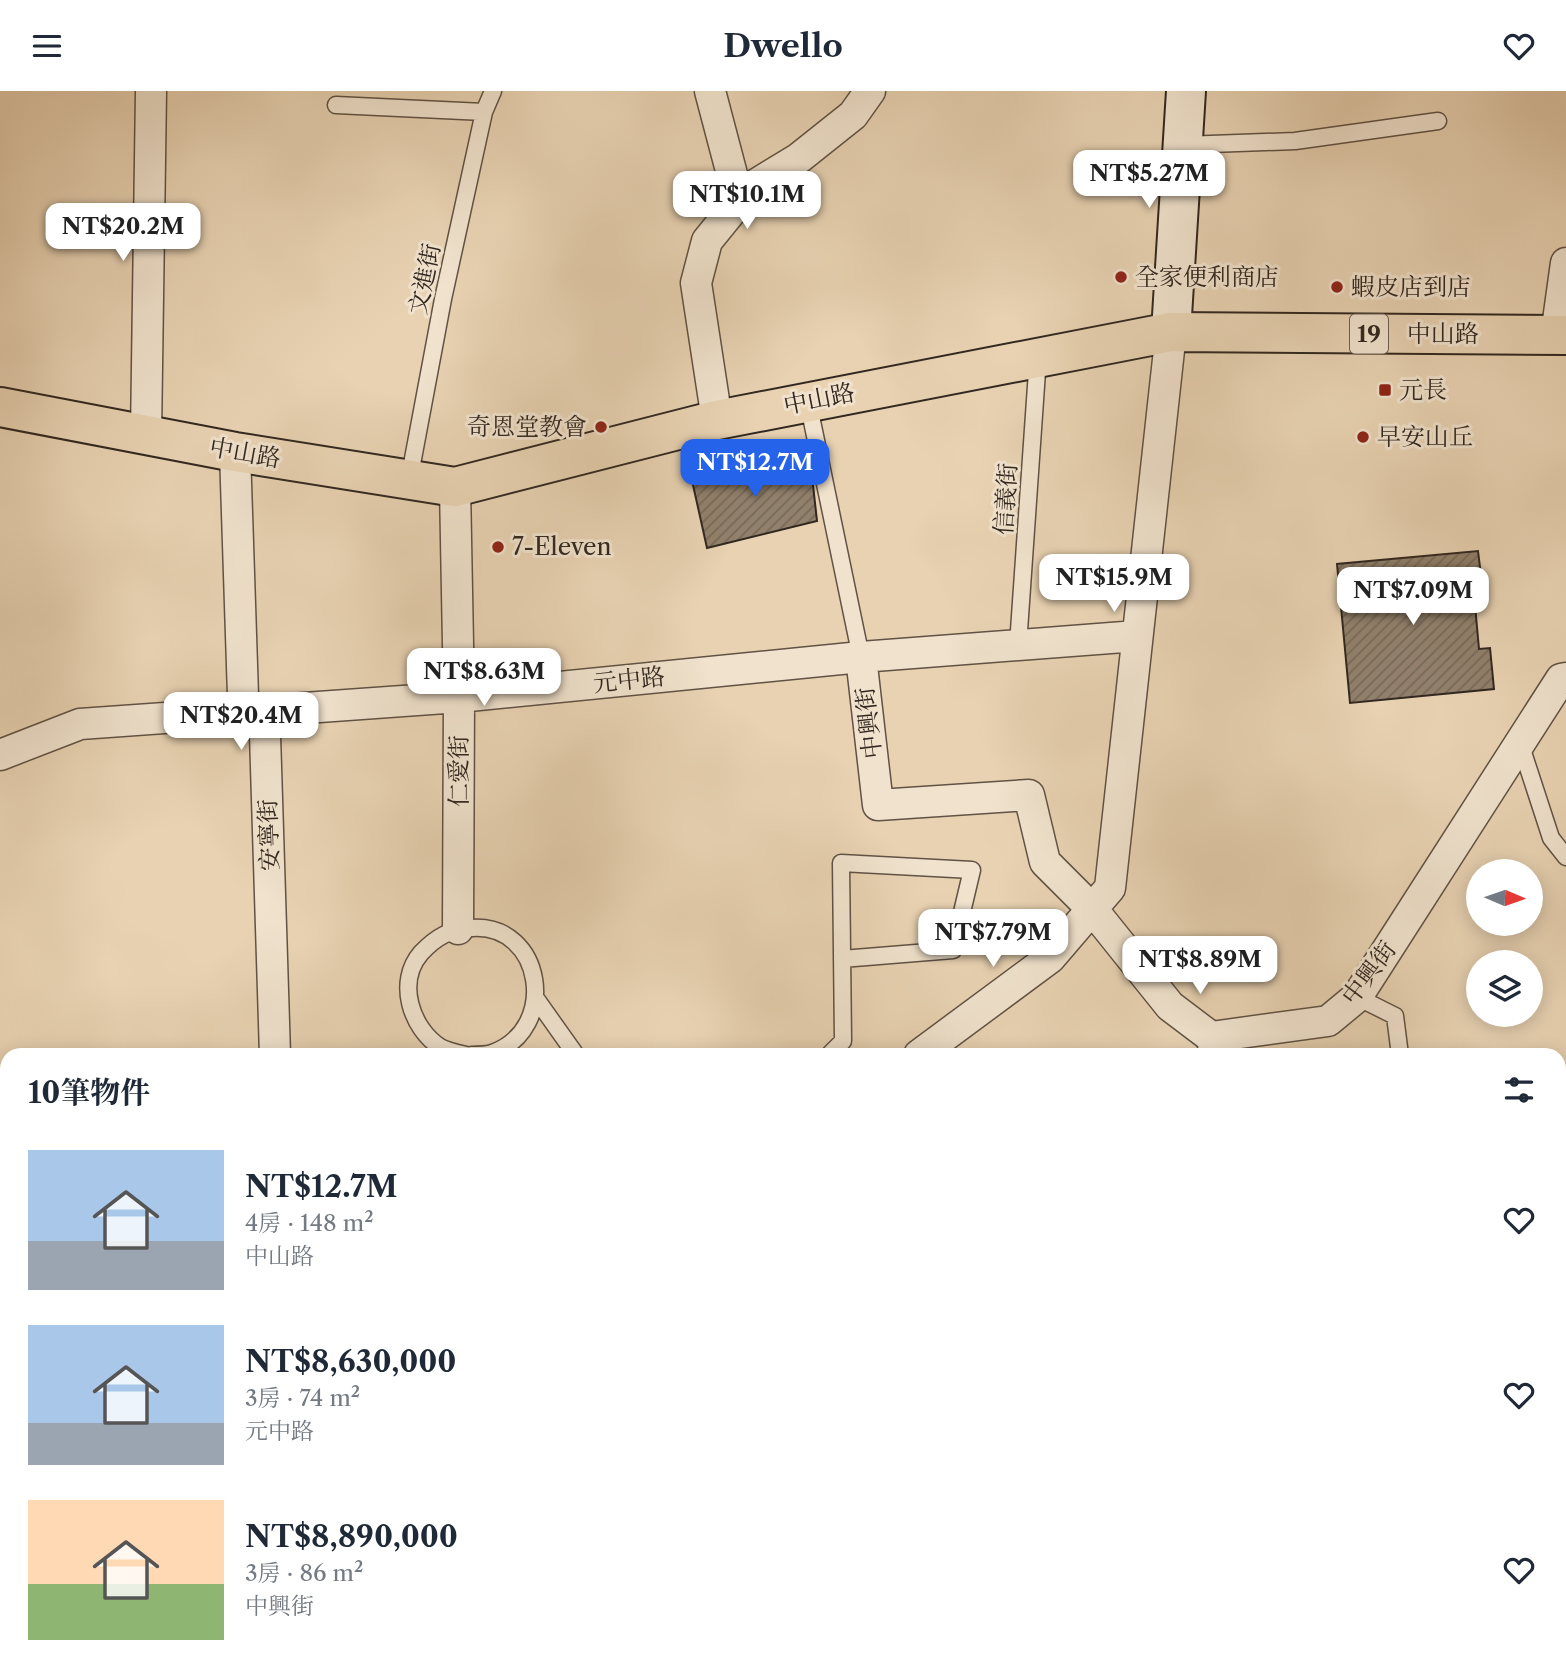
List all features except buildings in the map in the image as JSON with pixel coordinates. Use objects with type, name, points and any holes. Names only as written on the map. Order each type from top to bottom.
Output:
[{"type":"main road","points":[[1171,332],[1186,91]]},
{"type":"main road","name":"中山路","points":[[0,407],[235,452],[455,487],[717,420],[1171,332],[1561,335]]},
{"type":"street","points":[[146,435],[151,91]]},
{"type":"street","points":[[709,91],[739,201]]},
{"type":"street","points":[[717,420],[696,283],[706,241],[750,188],[799,158],[853,115],[870,91]]},
{"type":"street","points":[[1561,335],[1566,263]]},
{"type":"street","points":[[929,1048],[1051,958],[1110,888],[1171,332]]},
{"type":"street","name":"安寧街","points":[[235,452],[243,696],[265,735],[275,1048]]},
{"type":"street","name":"仁愛街","points":[[455,487],[459,697],[458,929]]},
{"type":"street","name":"元中路","points":[[0,755],[80,724],[459,697],[861,657],[1138,636]]},
{"type":"street","name":"中興街","points":[[861,657],[878,805],[1030,795],[1045,862],[1093,909],[1170,1006],[1207,1046],[1328,1021],[1357,997],[1561,679],[1566,678]]},
{"type":"lane","name":"文進街","points":[[409,479],[443,299],[484,112],[493,91]]},
{"type":"lane","points":[[336,105],[484,112]]},
{"type":"lane","points":[[1182,146],[1295,141],[1438,121]]},
{"type":"lane","name":"信義街","points":[[1018,645],[1038,357]]},
{"type":"lane","name":"中興街","points":[[808,401],[861,657]]},
{"type":"lane","points":[[1520,743],[1551,838],[1566,857]]},
{"type":"lane","points":[[836,1048],[843,1041],[842,959],[841,863],[972,870],[953,950],[842,959]]},
{"type":"lane","points":[[442,1048],[422,1032],[411,1009],[409,983],[417,958],[434,939],[458,929],[482,927],[506,936],[524,953],[535,975],[537,1000],[528,1023],[513,1042],[501,1048]]},
{"type":"lane","points":[[1357,997],[1395,1016],[1399,1048]]},
{"type":"lane","points":[[537,1000],[571,1048]]},
{"type":"place","name":"全家便利商店","points":[[1121,277]]},
{"type":"place","name":"蝦皮店到店","points":[[1337,287]]},
{"type":"place","name":"元長","points":[[1385,390]]},
{"type":"place","name":"奇恩堂教會","points":[[601,427]]},
{"type":"place","name":"早安山丘","points":[[1363,437]]},
{"type":"place","name":"7-Eleven","points":[[498,547]]}]
